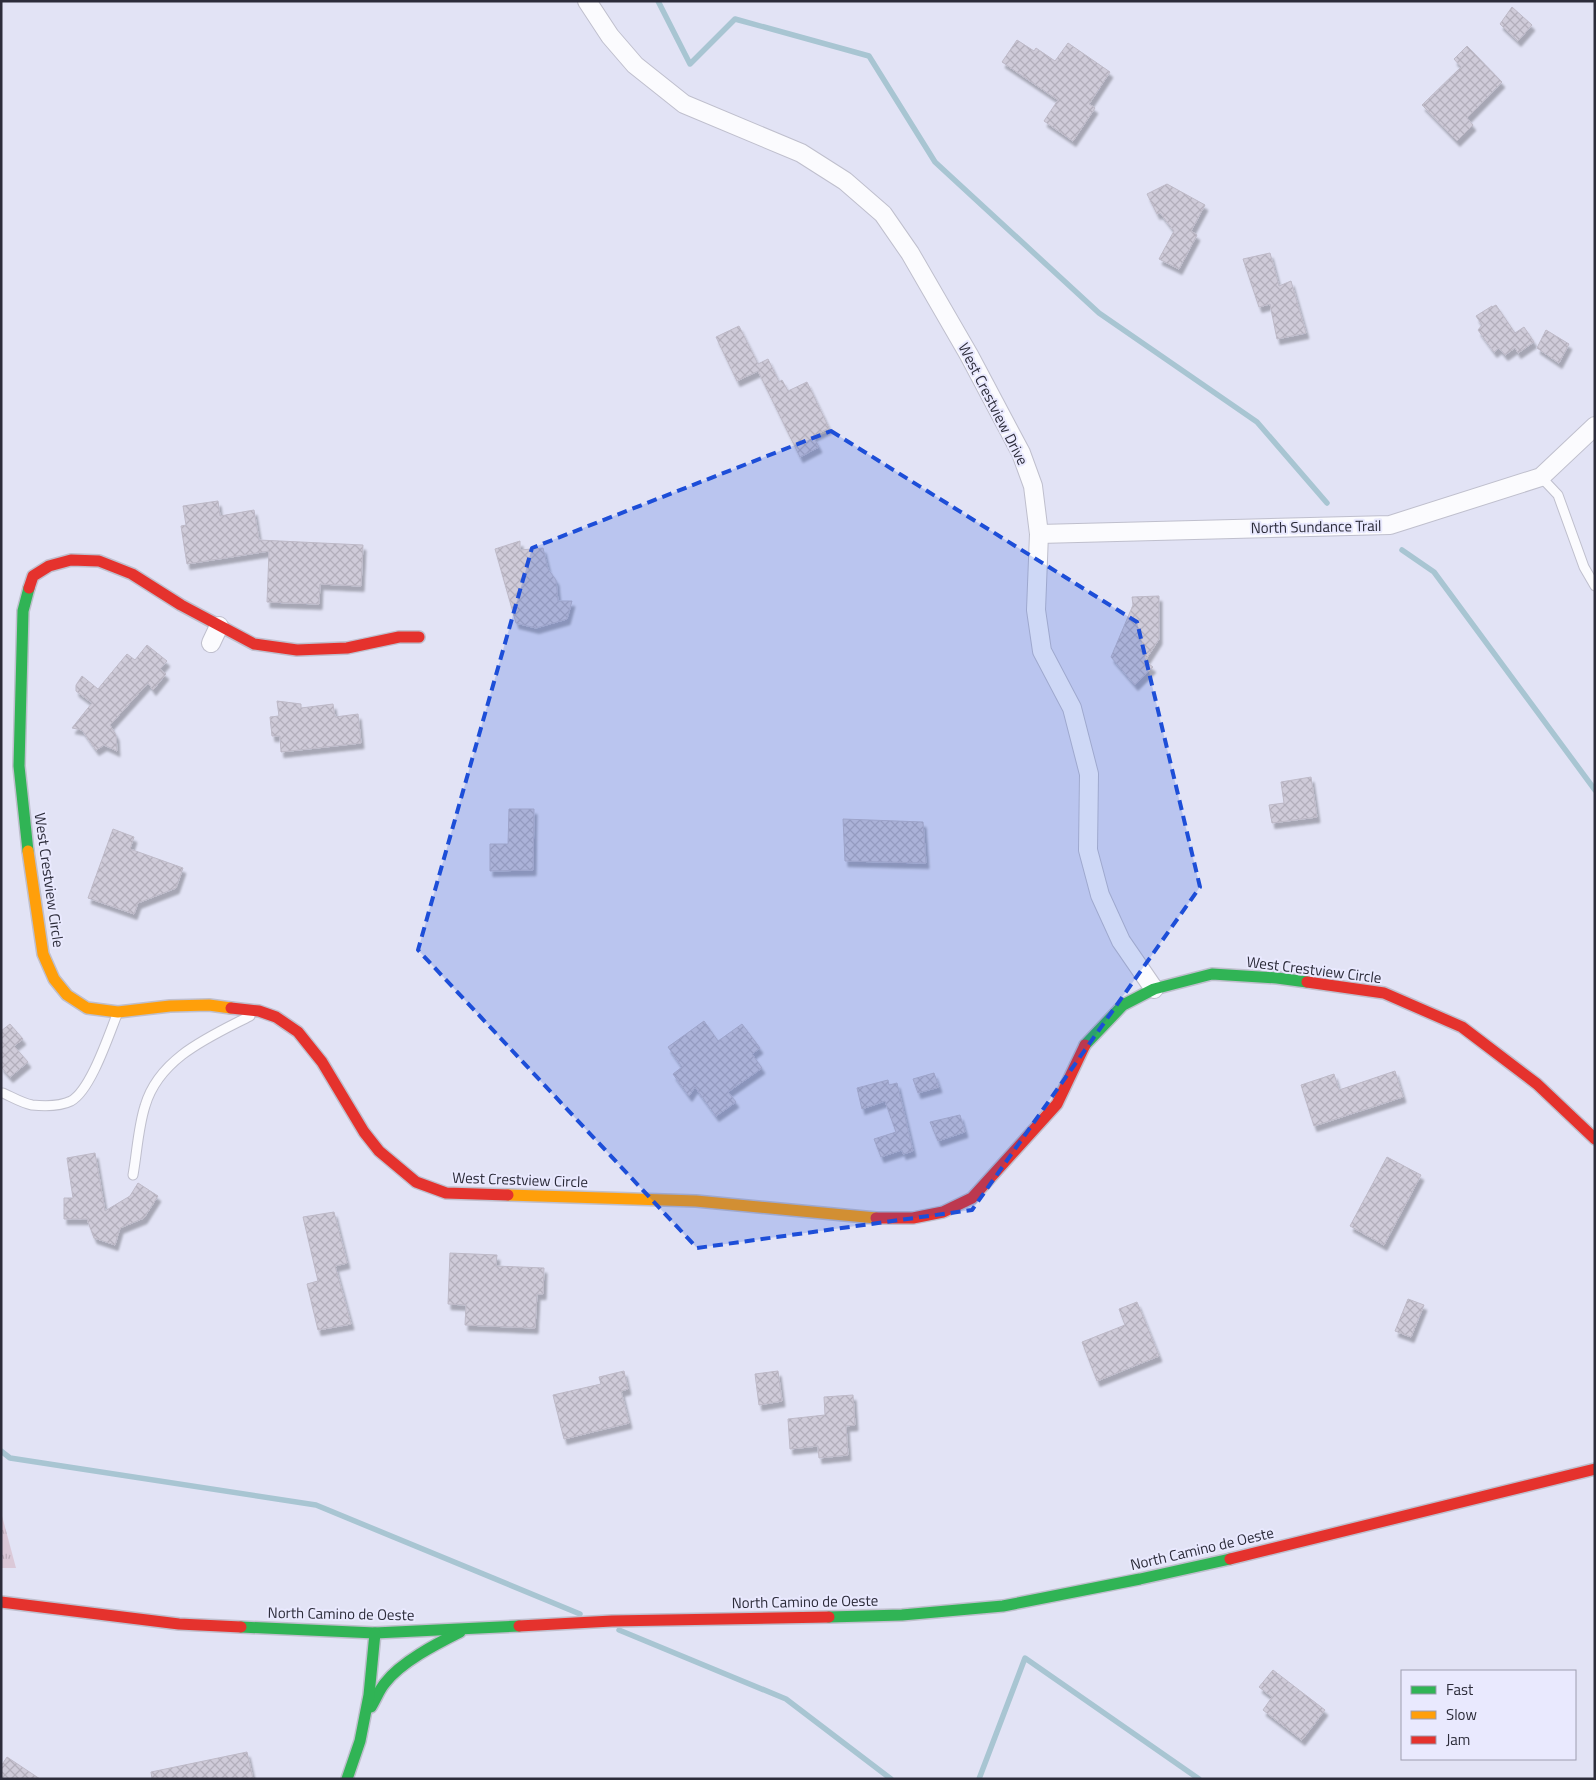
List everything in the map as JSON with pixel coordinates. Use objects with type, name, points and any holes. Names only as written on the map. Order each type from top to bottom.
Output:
[{"type":"street","name":"West Crestview Drive","points":[[587,1],[610,36],[635,65],[684,104],[802,154],[845,181],[883,214],[910,253],[969,355],[1021,453],[1033,486],[1039,534],[1036,610],[1042,651],[1072,708],[1088,774],[1088,850],[1100,895],[1121,941],[1154,989]]},
{"type":"street","name":"North Sundance Trail","points":[[1039,534],[1390,525],[1541,477],[1595,426]]},
{"type":"street","name":"West Crestview Circle","points":[[419,637],[399,637],[348,648],[297,650],[254,644],[181,605],[132,574],[99,561],[71,560],[49,566],[33,576],[23,611],[19,766],[27,841],[44,954],[54,979],[67,995],[87,1008],[118,1012],[170,1006],[199,1005],[259,1011],[276,1017],[298,1032],[322,1062],[364,1132],[379,1151],[416,1182],[446,1193],[696,1200],[885,1219],[912,1218],[943,1212],[972,1198],[1057,1104],[1084,1046],[1123,1005],[1154,989],[1212,974],[1277,978],[1384,994],[1462,1027],[1537,1084],[1595,1139]]},
{"type":"street","points":[[211,643],[219,626]]},
{"type":"street","name":"North Camino de Oeste","points":[[1,1602],[179,1624],[375,1633],[612,1621],[902,1615],[1003,1606],[1233,1558],[1466,1502],[1595,1468]]},
{"type":"street","points":[[365,1717],[386,1681],[445,1639],[468,1629]]},
{"type":"street","points":[[347,1779],[360,1741],[365,1717],[375,1633]]},
{"type":"lane","points":[[1541,477],[1558,495],[1584,567],[1595,586]]},
{"type":"lane","points":[[133,1175],[144,1107],[156,1082],[172,1064],[198,1043],[259,1011]]},
{"type":"lane","points":[[3,1094],[31,1104],[47,1105],[70,1101],[85,1088],[118,1012]]},
{"type":"highlighted area","points":[[831,431],[1137,622],[1200,887],[972,1210],[697,1248],[418,950],[532,548]]},
{"type":"green space","points":[[1,1512],[16,1568],[1,1568]]},
{"type":"building","points":[[1512,7],[1532,25],[1518,41],[1500,24]]},
{"type":"building","points":[[1017,40],[1034,51],[1036,48],[1055,61],[1068,43],[1110,72],[1089,104],[1095,108],[1073,141],[1044,121],[1058,100],[1002,62]]},
{"type":"building","points":[[1467,46],[1502,82],[1467,118],[1473,125],[1457,141],[1422,105],[1461,67],[1454,59]]},
{"type":"building","points":[[1167,184],[1205,205],[1191,231],[1197,235],[1179,269],[1159,259],[1174,231],[1160,213],[1157,214],[1147,194]]},
{"type":"building","points":[[1270,253],[1279,286],[1291,281],[1306,333],[1277,339],[1270,304],[1259,307],[1243,259]]},
{"type":"building","points":[[1496,305],[1515,333],[1524,327],[1534,342],[1518,353],[1515,348],[1505,355],[1499,348],[1494,352],[1478,330],[1482,325],[1476,316]]},
{"type":"building","points":[[739,326],[758,364],[768,359],[779,382],[782,380],[788,391],[807,382],[829,428],[813,436],[819,447],[800,457],[758,371],[737,381],[716,337]]},
{"type":"building","points":[[1546,330],[1569,344],[1559,363],[1537,348]]},
{"type":"building","points":[[218,501],[220,516],[254,510],[259,540],[363,545],[361,586],[320,584],[319,604],[267,602],[269,551],[187,564],[181,526],[186,525],[183,506]]},
{"type":"building","points":[[520,541],[520,550],[543,548],[548,569],[556,580],[558,601],[572,601],[567,619],[536,628],[516,623],[495,549]]},
{"type":"building","points":[[1159,596],[1159,639],[1145,661],[1153,667],[1135,685],[1111,657],[1133,605],[1132,597]]},
{"type":"building","points":[[147,645],[167,661],[160,669],[166,674],[153,690],[148,683],[110,725],[116,735],[117,751],[104,745],[96,750],[82,730],[72,728],[92,703],[76,691],[76,685],[82,676],[98,689],[127,654],[135,660]]},
{"type":"building","points":[[277,701],[301,704],[301,708],[333,704],[335,717],[358,714],[361,743],[281,752],[280,736],[272,736],[270,717],[279,716]]},
{"type":"building","points":[[1311,777],[1317,817],[1272,823],[1269,805],[1284,803],[1281,782]]},
{"type":"building","points":[[509,809],[534,809],[533,870],[490,871],[490,844],[508,844]]},
{"type":"building","points":[[843,819],[923,822],[926,863],[845,861]]},
{"type":"building","points":[[113,829],[134,837],[130,849],[183,868],[176,888],[138,903],[134,914],[88,898]]},
{"type":"building","points":[[704,1021],[718,1041],[742,1024],[760,1048],[752,1054],[762,1068],[728,1092],[736,1102],[716,1116],[695,1087],[689,1096],[673,1074],[682,1067],[668,1047]]},
{"type":"building","points":[[10,1024],[23,1039],[14,1046],[28,1062],[10,1077],[1,1067],[1,1031]]},
{"type":"building","points":[[1395,1071],[1403,1097],[1314,1126],[1301,1085],[1334,1074],[1339,1090]]},
{"type":"building","points":[[934,1073],[939,1087],[918,1093],[913,1079]]},
{"type":"building","points":[[888,1080],[889,1085],[897,1083],[913,1151],[903,1154],[902,1150],[881,1157],[874,1139],[896,1132],[885,1101],[862,1109],[857,1088]]},
{"type":"building","points":[[960,1115],[965,1132],[938,1141],[930,1122]]},
{"type":"building","points":[[95,1153],[105,1211],[130,1196],[138,1183],[158,1196],[144,1218],[120,1228],[115,1245],[94,1238],[87,1219],[64,1219],[64,1198],[73,1198],[67,1158]]},
{"type":"building","points":[[1387,1157],[1421,1175],[1384,1245],[1350,1226]]},
{"type":"building","points":[[334,1212],[347,1263],[335,1266],[351,1324],[318,1330],[307,1284],[318,1281],[303,1217]]},
{"type":"building","points":[[450,1253],[497,1255],[496,1266],[544,1268],[543,1294],[537,1294],[535,1328],[465,1325],[466,1305],[448,1304]]},
{"type":"building","points":[[1408,1299],[1424,1305],[1411,1337],[1395,1331]]},
{"type":"building","points":[[1137,1302],[1159,1356],[1097,1381],[1082,1342],[1125,1325],[1119,1309]]},
{"type":"building","points":[[624,1371],[628,1389],[621,1391],[629,1423],[564,1439],[553,1395],[601,1384],[599,1377]]},
{"type":"building","points":[[778,1371],[782,1401],[759,1405],[755,1374]]},
{"type":"building","points":[[853,1395],[855,1425],[846,1426],[848,1455],[819,1458],[818,1446],[790,1449],[788,1419],[825,1415],[824,1397]]},
{"type":"building","points":[[1273,1670],[1325,1710],[1302,1740],[1263,1710],[1272,1697],[1259,1687]]},
{"type":"building","points":[[247,1752],[253,1779],[152,1779],[151,1772]]},
{"type":"building","points":[[7,1757],[40,1779],[1,1779],[1,1766]]},
{"type":"waterway","points":[[658,1],[690,64],[735,19],[869,56],[935,162],[1099,313],[1257,422],[1327,503]]},
{"type":"waterway","points":[[1402,550],[1434,572],[1595,790]]},
{"type":"waterway","points":[[1,1451],[10,1458],[316,1505],[580,1614]]},
{"type":"waterway","points":[[619,1630],[786,1699],[891,1779]]},
{"type":"waterway","points":[[979,1779],[1025,1658],[1199,1779]]},
{"type":"traffic: fast","points":[[28,851],[19,766],[23,611],[29,588]]},
{"type":"traffic: fast","points":[[1085,1045],[1123,1005],[1154,989],[1212,974],[1307,982]]},
{"type":"traffic: fast","points":[[829,1617],[902,1615],[1003,1606],[1230,1559]]},
{"type":"traffic: fast","points":[[241,1627],[375,1633],[519,1626]]},
{"type":"traffic: fast","points":[[371,1707],[383,1686],[400,1668],[430,1648],[460,1632]]},
{"type":"traffic: fast","points":[[347,1779],[360,1741],[369,1695],[375,1633]]},
{"type":"traffic: slow","points":[[28,851],[43,954],[54,979],[67,995],[87,1008],[118,1012],[170,1006],[209,1005],[231,1008]]},
{"type":"traffic: slow","points":[[508,1195],[696,1201],[876,1218]]},
{"type":"traffic: jam","points":[[29,588],[33,576],[49,566],[71,560],[99,561],[132,574],[181,605],[254,644],[297,650],[347,648],[399,637],[419,637]]},
{"type":"traffic: jam","points":[[1307,982],[1384,993],[1462,1027],[1537,1084],[1595,1139]]},
{"type":"traffic: jam","points":[[231,1008],[259,1011],[276,1017],[298,1032],[322,1062],[364,1132],[379,1151],[416,1182],[446,1193],[508,1195]]},
{"type":"traffic: jam","points":[[876,1218],[913,1218],[943,1212],[972,1198],[1057,1104],[1085,1045]]},
{"type":"traffic: jam","points":[[1230,1559],[1595,1469]]},
{"type":"traffic: jam","points":[[1,1602],[179,1624],[241,1627]]},
{"type":"traffic: jam","points":[[519,1626],[612,1621],[829,1617]]}]
